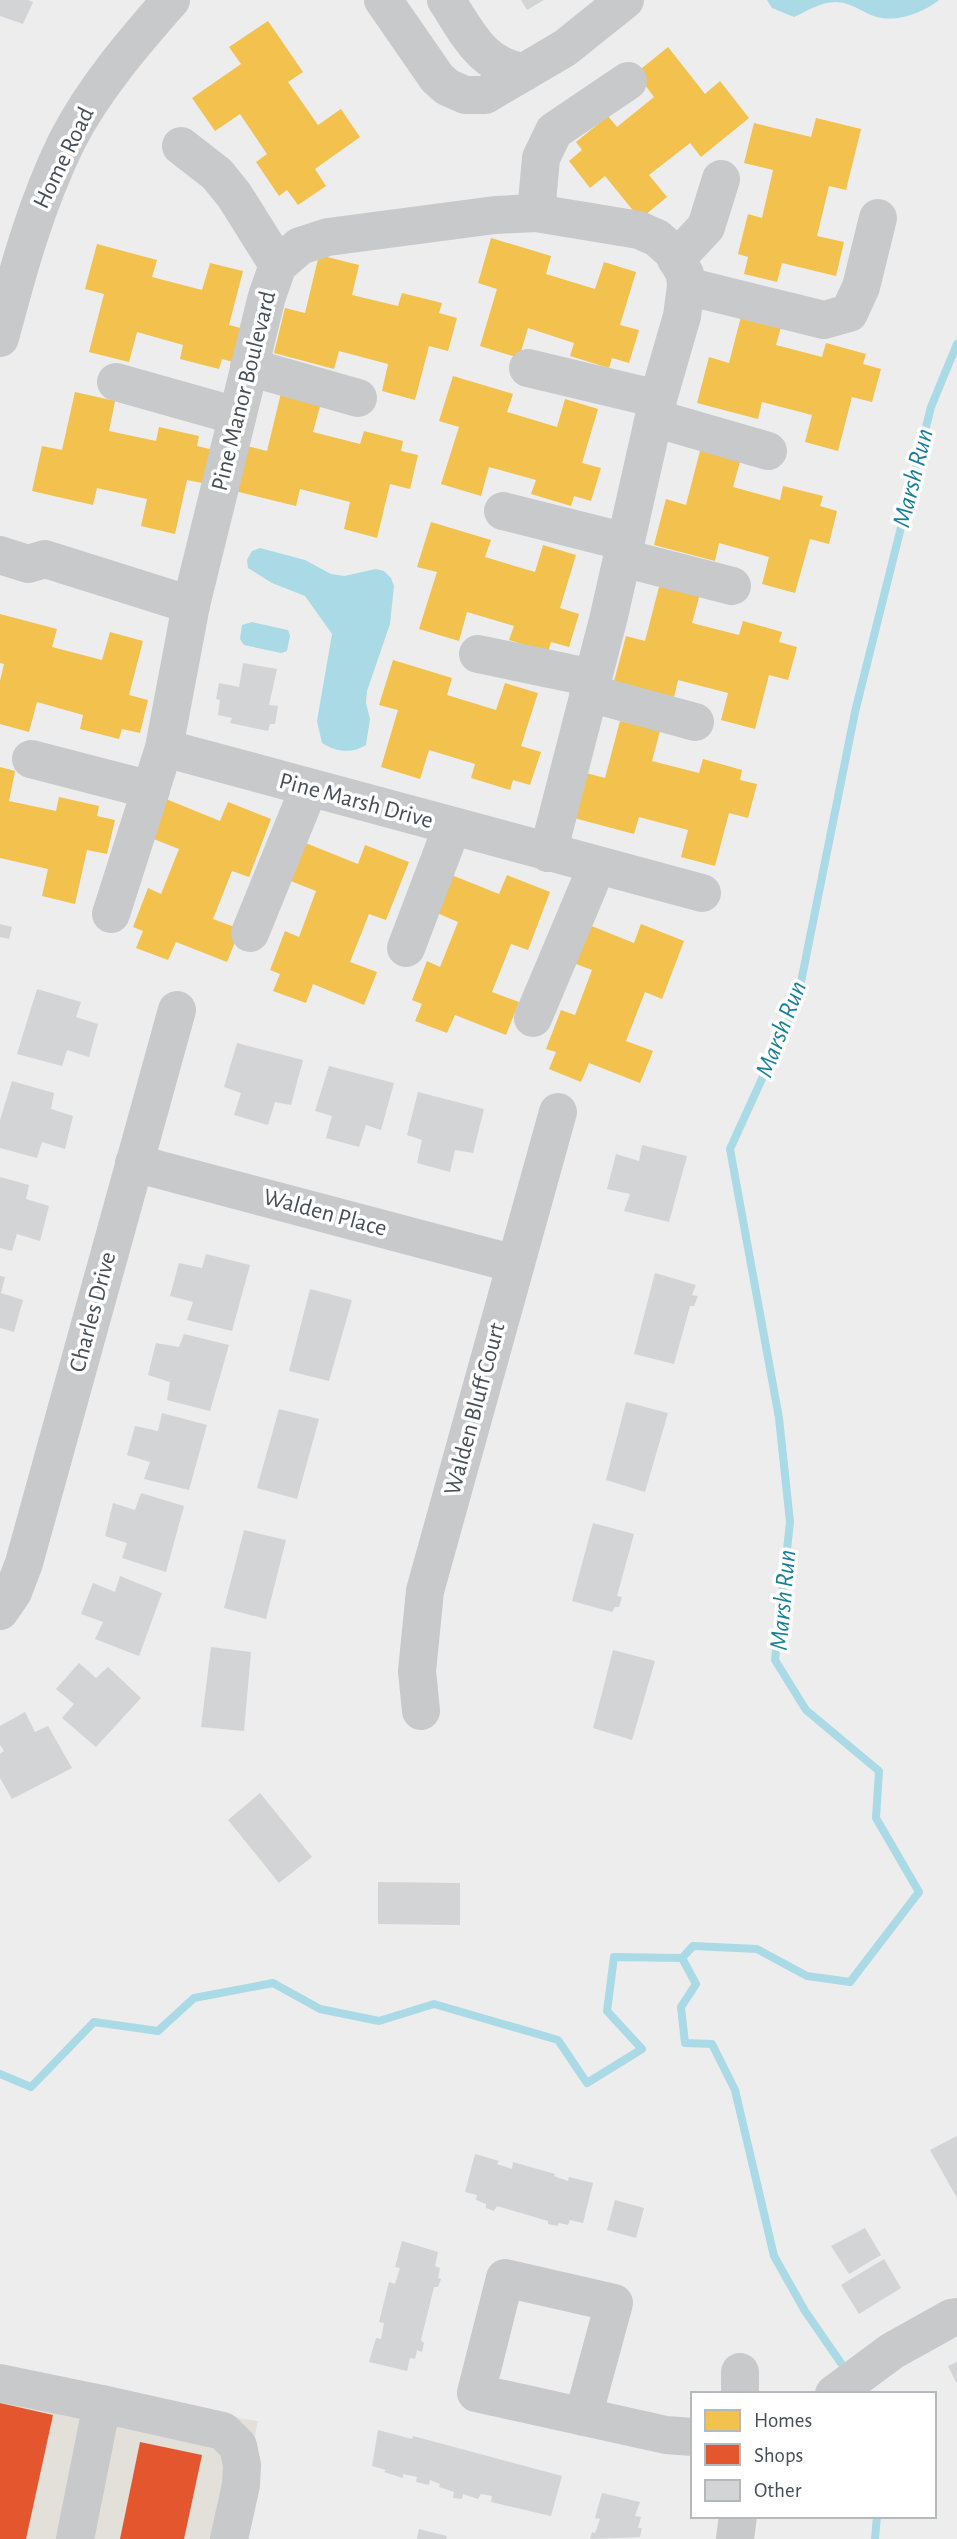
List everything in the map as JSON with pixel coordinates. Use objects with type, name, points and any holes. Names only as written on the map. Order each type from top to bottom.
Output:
[{"type":"street","name":"Home Road","points":[[0,338],[36,213],[68,139],[101,86],[171,0]]},
{"type":"street","points":[[383,0],[437,78],[447,87],[465,95],[485,95],[565,48],[625,0]]},
{"type":"street","points":[[446,0],[482,54],[505,70],[524,72]]},
{"type":"street","points":[[536,213],[541,158],[554,131],[628,81]]},
{"type":"street","points":[[181,146],[217,174],[234,195],[278,265]]},
{"type":"street","points":[[548,853],[609,616],[656,408],[681,316],[681,272],[706,227],[721,179]]},
{"type":"street","name":"Pine Manor Boulevard","points":[[191,604],[267,296],[278,265],[300,246],[328,237],[495,215],[536,213],[639,230],[657,238],[672,251],[681,272]]},
{"type":"street","points":[[681,272],[824,320],[849,313],[861,286],[878,218]]},
{"type":"street","points":[[249,367],[358,398]]},
{"type":"street","points":[[528,368],[656,408],[768,451]]},
{"type":"street","points":[[116,382],[237,416]]},
{"type":"street","points":[[503,511],[732,586]]},
{"type":"street","points":[[0,533],[35,544],[44,559]]},
{"type":"street","points":[[0,555],[29,564],[44,559],[191,604],[164,748],[111,914]]},
{"type":"street","points":[[478,654],[591,686],[695,722]]},
{"type":"street","name":"Pine Marsh Drive","points":[[164,748],[702,893]]},
{"type":"street","points":[[31,759],[150,790]]},
{"type":"street","points":[[250,933],[309,788]]},
{"type":"street","points":[[406,948],[452,827]]},
{"type":"street","points":[[533,1018],[597,866]]},
{"type":"street","name":"Charles Drive","points":[[0,1611],[13,1592],[23,1563],[177,1010]]},
{"type":"street","name":"Walden Bluff Court","points":[[421,1711],[417,1671],[425,1591],[558,1112]]},
{"type":"street","name":"Walden Place","points":[[134,1163],[515,1264]]},
{"type":"street","points":[[837,2392],[892,2351],[957,2317]]},
{"type":"street","points":[[0,2383],[223,2431],[239,2446],[242,2465],[241,2486],[229,2539]]},
{"type":"street","points":[[75,2539],[102,2404]]},
{"type":"street","points":[[583,2417],[666,2435],[691,2437]]},
{"type":"street","points":[[735,2539],[737,2518]]},
{"type":"shaded area","points":[[0,2382],[258,2421],[233,2539],[0,2539]]},
{"type":"water","points":[[767,0],[939,0],[913,14],[889,19],[835,2],[819,5],[794,17],[772,8]]},
{"type":"water","points":[[260,548],[305,560],[331,574],[344,576],[376,569],[384,571],[391,578],[394,586],[390,624],[367,691],[366,703],[370,719],[366,745],[361,748],[344,751],[322,743],[317,721],[332,634],[305,596],[272,583],[248,568],[247,560],[252,551]]},
{"type":"water","points":[[252,622],[288,630],[290,636],[287,651],[281,653],[244,645],[240,639],[242,625]]},
{"type":"building: Homes","points":[[268,21],[303,72],[288,82],[318,125],[341,109],[360,137],[315,169],[326,186],[298,205],[287,190],[279,196],[256,162],[267,154],[240,114],[215,131],[192,98],[241,64],[229,47]]},
{"type":"building: Homes","points":[[668,47],[705,94],[720,81],[749,118],[701,157],[690,143],[649,175],[667,197],[640,219],[605,176],[590,188],[569,161],[582,150],[576,142],[608,116],[617,127],[654,97],[636,73]]},
{"type":"building: Homes","points":[[816,118],[861,129],[846,190],[829,186],[817,236],[844,242],[836,276],[782,263],[777,282],[744,274],[748,257],[738,254],[748,214],[762,218],[773,170],[744,163],[754,123],[811,137]]},
{"type":"building: Homes","points":[[491,238],[551,256],[546,274],[595,289],[604,262],[636,272],[620,325],[639,330],[629,363],[612,358],[609,368],[570,356],[574,343],[528,328],[519,358],[480,346],[497,289],[478,283]]},
{"type":"building: Homes","points":[[97,244],[157,260],[152,277],[202,290],[210,263],[243,271],[229,325],[248,330],[240,364],[222,359],[219,369],[180,359],[183,345],[137,332],[129,362],[89,352],[104,294],[85,289]]},
{"type":"building: Homes","points":[[319,255],[359,265],[352,295],[398,306],[402,293],[442,303],[439,313],[457,318],[448,351],[429,346],[415,400],[382,391],[388,364],[339,351],[334,369],[274,353],[285,308],[305,313]]},
{"type":"building: Homes","points":[[744,305],[784,316],[776,345],[822,357],[826,343],[866,354],[863,364],[881,369],[872,402],[852,397],[838,451],[805,442],[812,415],[762,402],[758,419],[697,403],[709,357],[729,363]]},
{"type":"building: Homes","points":[[453,376],[513,394],[507,412],[557,427],[565,399],[598,409],[582,463],[601,468],[591,501],[574,496],[571,506],[531,494],[536,480],[489,467],[481,496],[441,484],[459,427],[439,421]]},
{"type":"building: Homes","points":[[75,392],[115,401],[109,431],[156,441],[159,427],[199,436],[197,446],[214,450],[207,484],[187,480],[175,534],[141,526],[147,499],[97,488],[93,505],[32,491],[42,446],[62,450]]},
{"type":"building: Homes","points":[[281,393],[321,403],[313,432],[360,444],[364,431],[403,441],[401,451],[418,455],[410,489],[390,484],[377,538],[344,529],[350,502],[300,489],[296,506],[235,491],[247,446],[267,451]]},
{"type":"building: Homes","points":[[701,447],[741,458],[733,487],[780,500],[783,486],[823,496],[820,506],[837,511],[829,544],[810,539],[795,593],[762,584],[769,557],[719,543],[715,561],[654,545],[666,499],[686,505]]},
{"type":"building: Homes","points":[[431,522],[491,540],[485,557],[535,572],[543,545],[576,555],[560,608],[579,614],[569,647],[551,642],[548,652],[509,640],[514,626],[467,612],[459,641],[419,629],[437,572],[417,567]]},
{"type":"building: Homes","points":[[660,583],[700,594],[692,623],[739,635],[743,621],[782,632],[779,642],[797,647],[788,680],[769,675],[755,729],[721,720],[728,693],[678,680],[674,697],[614,681],[626,636],[645,641]]},
{"type":"building: Homes","points":[[0,614],[57,629],[52,647],[102,660],[110,632],[143,641],[129,695],[148,700],[140,733],[122,729],[119,739],[80,729],[83,715],[37,702],[29,732],[0,724],[0,681],[4,664],[0,663]]},
{"type":"building: Homes","points":[[393,660],[452,678],[447,695],[496,710],[505,683],[538,693],[521,746],[541,752],[530,785],[513,780],[510,790],[471,778],[475,764],[429,750],[420,779],[381,767],[398,710],[379,705]]},
{"type":"building: Homes","points":[[620,721],[660,731],[652,761],[699,773],[703,759],[742,770],[740,780],[757,784],[748,818],[729,813],[715,866],[681,857],[688,830],[639,817],[634,834],[574,818],[586,773],[605,778]]},
{"type":"building: Homes","points":[[0,767],[15,771],[9,801],[56,811],[59,797],[99,806],[97,816],[115,820],[107,854],[87,850],[75,904],[42,896],[48,869],[0,858]]},
{"type":"building: Homes","points":[[166,799],[220,821],[228,802],[271,819],[249,877],[232,871],[213,919],[240,929],[227,962],[176,942],[168,960],[136,948],[143,931],[133,927],[148,888],[161,894],[179,849],[151,838]]},
{"type":"building: Homes","points":[[303,842],[358,864],[365,845],[409,862],[386,920],[369,914],[350,962],[377,972],[364,1005],[313,984],[306,1003],[273,991],[280,974],[270,970],[285,931],[299,937],[316,891],[288,880]]},
{"type":"building: Homes","points":[[444,872],[499,894],[507,875],[550,892],[528,950],[511,944],[492,992],[519,1002],[506,1035],[455,1015],[447,1033],[415,1021],[422,1004],[412,1000],[427,961],[440,967],[458,922],[430,910]]},
{"type":"building: Homes","points":[[579,921],[634,943],[641,924],[684,941],[662,999],[645,992],[626,1041],[653,1051],[640,1083],[589,1063],[581,1082],[549,1069],[556,1052],[546,1049],[561,1010],[575,1015],[592,970],[563,959]]},
{"type":"building: Shops","points":[[0,2403],[53,2415],[26,2539],[0,2539]]},
{"type":"building: Shops","points":[[140,2442],[202,2455],[184,2539],[120,2539]]},
{"type":"building: Other","points":[[0,0],[33,2],[23,24],[0,16]]},
{"type":"building: Other","points":[[521,0],[544,0],[527,10]]},
{"type":"building: Other","points":[[243,663],[277,669],[269,705],[278,706],[275,724],[270,724],[268,731],[230,723],[232,718],[218,715],[220,700],[216,699],[219,683],[239,687]]},
{"type":"building: Other","points":[[0,924],[12,927],[9,939],[0,937]]},
{"type":"building: Other","points":[[37,989],[81,1002],[76,1017],[98,1024],[89,1057],[67,1050],[62,1066],[17,1054]]},
{"type":"building: Other","points":[[237,1043],[303,1060],[291,1105],[275,1102],[268,1125],[234,1115],[241,1093],[224,1087]]},
{"type":"building: Other","points":[[329,1066],[394,1083],[381,1130],[366,1125],[359,1147],[326,1138],[332,1116],[315,1111]]},
{"type":"building: Other","points":[[12,1081],[54,1093],[51,1109],[73,1116],[65,1149],[42,1142],[37,1158],[0,1148],[0,1120]]},
{"type":"building: Other","points":[[418,1092],[484,1109],[473,1153],[455,1150],[450,1172],[417,1163],[422,1140],[407,1135]]},
{"type":"building: Other","points":[[642,1145],[687,1156],[669,1222],[624,1211],[630,1194],[607,1189],[616,1154],[639,1161]]},
{"type":"building: Other","points":[[0,1177],[29,1185],[26,1199],[49,1206],[40,1241],[17,1234],[12,1251],[0,1248]]},
{"type":"building: Other","points":[[206,1254],[250,1265],[232,1331],[187,1320],[193,1302],[170,1296],[179,1263],[202,1268]]},
{"type":"building: Other","points":[[655,1273],[696,1285],[692,1295],[698,1296],[694,1306],[690,1306],[674,1364],[634,1354]]},
{"type":"building: Other","points":[[0,1276],[5,1277],[1,1293],[23,1300],[14,1332],[0,1328]]},
{"type":"building: Other","points":[[310,1289],[352,1300],[329,1381],[289,1371]]},
{"type":"building: Other","points":[[184,1334],[229,1345],[210,1411],[167,1400],[170,1382],[148,1375],[156,1343],[179,1347]]},
{"type":"building: Other","points":[[626,1402],[668,1413],[645,1492],[606,1480]]},
{"type":"building: Other","points":[[279,1409],[319,1419],[297,1499],[257,1488]]},
{"type":"building: Other","points":[[162,1413],[207,1425],[189,1490],[144,1479],[150,1462],[127,1455],[135,1426],[158,1431]]},
{"type":"building: Other","points":[[141,1493],[184,1506],[166,1572],[122,1558],[127,1543],[105,1536],[113,1503],[135,1510]]},
{"type":"building: Other","points":[[593,1523],[634,1534],[617,1596],[622,1597],[619,1607],[615,1607],[612,1612],[572,1601]]},
{"type":"building: Other","points":[[244,1530],[286,1540],[266,1619],[224,1608]]},
{"type":"building: Other","points":[[120,1576],[162,1593],[139,1656],[95,1639],[103,1622],[81,1614],[93,1583],[115,1592]]},
{"type":"building: Other","points":[[211,1647],[251,1652],[244,1731],[201,1727]]},
{"type":"building: Other","points":[[613,1650],[655,1661],[632,1740],[593,1728]]},
{"type":"building: Other","points":[[79,1663],[96,1678],[108,1667],[141,1698],[96,1747],[62,1718],[74,1704],[56,1689]]},
{"type":"building: Other","points":[[25,1712],[35,1732],[48,1726],[72,1768],[12,1799],[0,1778],[0,1754],[4,1751],[0,1745],[0,1726]]},
{"type":"building: Other","points":[[260,1793],[312,1857],[279,1883],[228,1820]]},
{"type":"building: Other","points":[[378,1882],[460,1883],[460,1925],[378,1924]]},
{"type":"building: Other","points":[[957,2136],[957,2198],[930,2150]]},
{"type":"building: Other","points":[[475,2154],[499,2161],[497,2164],[512,2169],[513,2162],[555,2174],[554,2176],[568,2181],[569,2177],[593,2183],[583,2223],[570,2220],[568,2225],[559,2223],[558,2226],[497,2206],[494,2211],[486,2208],[486,2204],[476,2200],[477,2195],[465,2192]]},
{"type":"building: Other","points":[[615,2200],[644,2208],[636,2238],[607,2230]]},
{"type":"building: Other","points":[[865,2228],[881,2255],[849,2274],[831,2246]]},
{"type":"building: Other","points":[[402,2241],[438,2252],[435,2266],[440,2268],[438,2278],[441,2279],[438,2287],[434,2287],[421,2340],[424,2343],[422,2352],[417,2350],[415,2359],[410,2358],[407,2371],[369,2362],[376,2338],[381,2339],[384,2323],[379,2322],[389,2282],[395,2284],[400,2268],[395,2267]]},
{"type":"building: Other","points":[[884,2259],[901,2288],[859,2314],[841,2285]]},
{"type":"building: Other","points":[[957,2362],[957,2384],[948,2366]]},
{"type":"building: Other","points":[[378,2430],[412,2439],[413,2436],[562,2476],[551,2516],[491,2502],[492,2496],[481,2494],[478,2499],[463,2494],[462,2499],[453,2498],[454,2492],[439,2487],[440,2484],[430,2480],[429,2485],[416,2482],[417,2477],[403,2474],[403,2478],[384,2472],[386,2470],[372,2466]]},
{"type":"building: Other","points":[[602,2493],[640,2502],[635,2516],[641,2517],[638,2528],[642,2528],[640,2537],[590,2539],[600,2519],[595,2518]]},
{"type":"building: Other","points":[[419,2529],[447,2536],[446,2539],[417,2539]]},
{"type":"waterway","name":"Marsh Run","points":[[0,2074],[31,2087],[94,2022],[158,2031],[194,1998],[273,1983],[320,2009],[379,2021],[434,2004],[558,2040],[587,2083],[642,2049],[607,2011],[614,1957],[682,1958],[693,1946],[757,1949],[807,1976],[850,1982],[919,1892],[876,1818],[879,1771],[806,1710],[775,1660],[790,1522],[779,1418],[730,1149],[797,1002],[855,712],[931,407],[957,344]]},
{"type":"waterway","points":[[682,1958],[696,1984],[681,2007],[685,2043],[712,2044],[735,2090],[774,2256],[805,2311],[841,2363]]},
{"type":"waterway","points":[[875,2539],[877,2518]]}]
